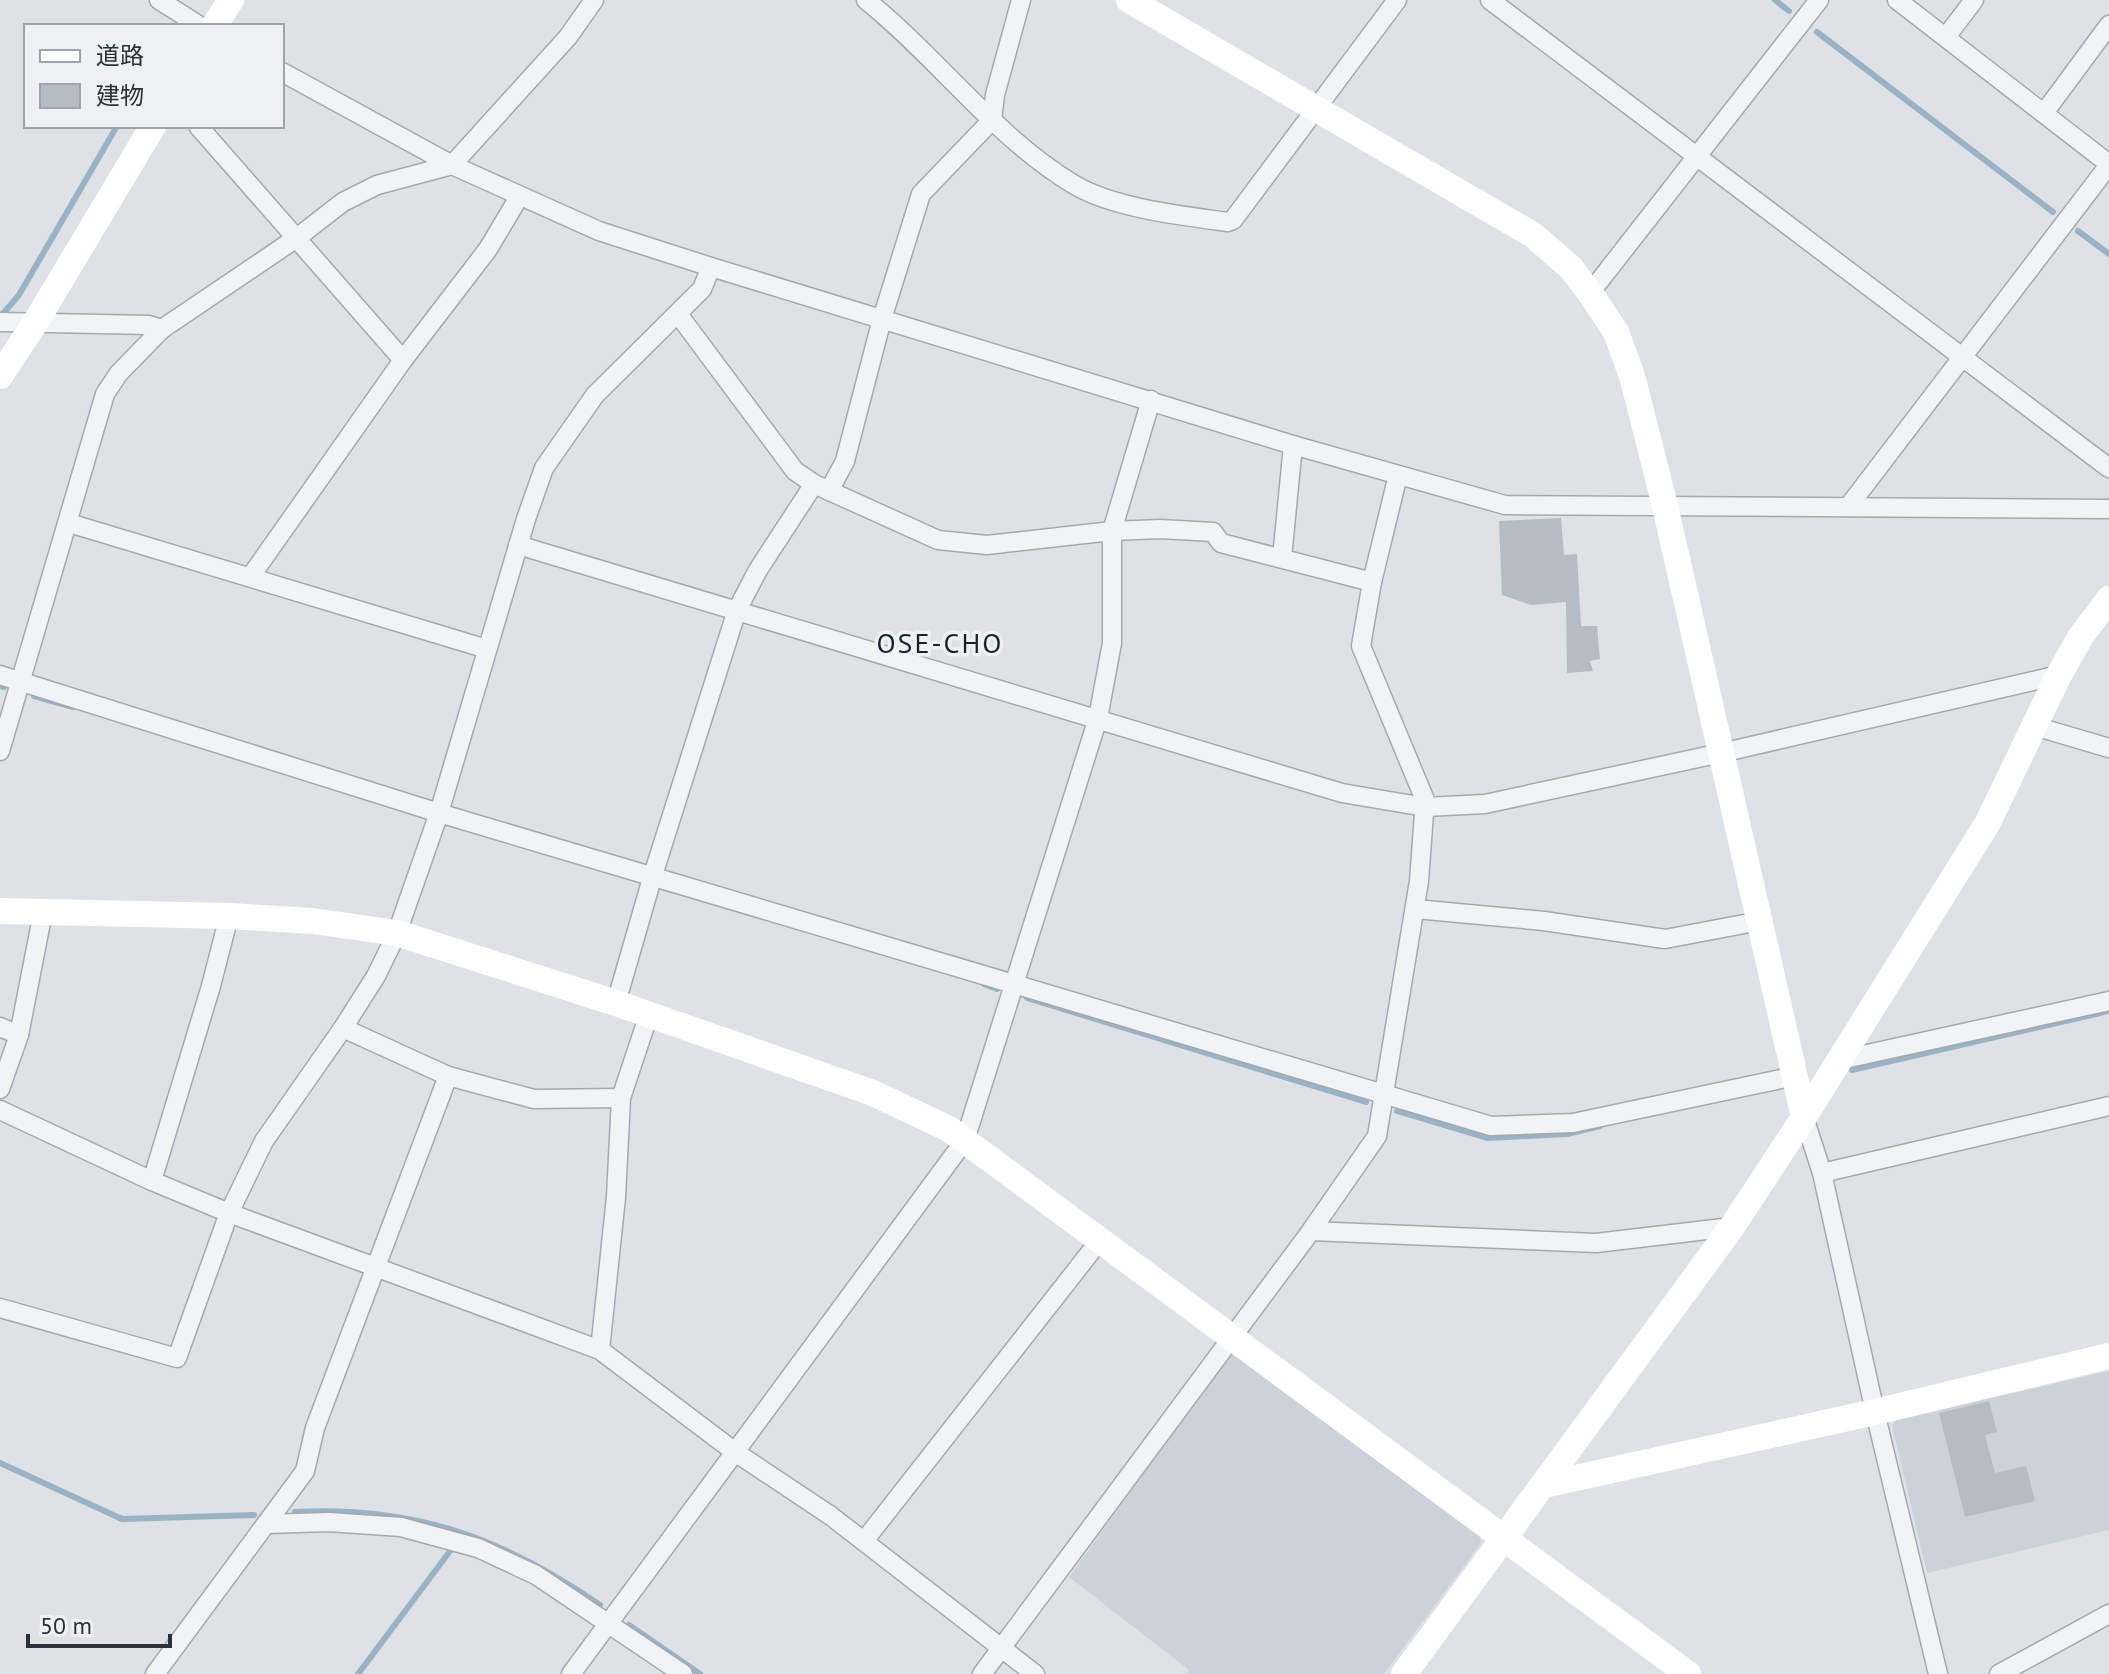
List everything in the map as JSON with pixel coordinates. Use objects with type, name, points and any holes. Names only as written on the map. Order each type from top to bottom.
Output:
[{"type":"street","points":[[159,0],[197,24]]},
{"type":"street","points":[[215,24],[231,0]]},
{"type":"street","points":[[0,751],[105,394],[119,373],[162,329],[298,237],[343,202],[364,190],[452,165],[568,37],[594,0]]},
{"type":"street","points":[[866,0],[898,26],[992,120],[1074,185],[1163,213],[1228,222],[1233,220],[1397,0]]},
{"type":"street","points":[[616,1003],[737,610],[758,570],[821,487],[845,461],[882,319],[921,194],[992,120],[995,95],[1021,0]]},
{"type":"street","points":[[1129,0],[1533,235],[1571,268],[1616,332],[1632,376],[1665,506],[1804,1117],[1822,1173],[1938,1674]]},
{"type":"street","points":[[1490,0],[2109,468]]},
{"type":"street","points":[[1590,293],[1819,0]]},
{"type":"street","points":[[1848,507],[2109,165],[1897,0]]},
{"type":"street","points":[[1946,37],[1974,0]]},
{"type":"street","points":[[2044,113],[2108,29]]},
{"type":"street","points":[[284,73],[452,165],[599,231],[1293,445],[1505,505],[2109,509]]},
{"type":"street","points":[[0,376],[152,128]]},
{"type":"street","points":[[200,128],[403,360]]},
{"type":"street","points":[[251,576],[403,360],[488,249],[519,197]]},
{"type":"street","points":[[3,1313],[177,1358],[229,1213],[264,1141],[343,1028],[376,976],[397,933],[439,813],[518,545],[544,468],[595,395],[702,289],[711,267]]},
{"type":"street","points":[[678,314],[795,471],[821,487],[938,540],[987,545],[1112,531],[1160,529],[1213,532],[1221,543],[1372,582]]},
{"type":"street","points":[[0,322],[149,325],[162,329]]},
{"type":"street","points":[[571,1674],[965,1140],[1098,718],[1112,643],[1112,531],[1151,400]]},
{"type":"street","points":[[1282,558],[1293,445]]},
{"type":"street","points":[[982,1674],[1311,1231],[1377,1136],[1415,909],[1425,807],[1425,800],[1361,646],[1372,582],[1398,475]]},
{"type":"street","points":[[69,523],[487,649]]},
{"type":"street","points":[[518,545],[1342,793],[1425,807],[1485,804],[2059,675]]},
{"type":"street","points":[[1404,1674],[1732,1227],[1987,824],[2059,675],[2081,636],[2109,599]]},
{"type":"street","points":[[0,675],[439,813],[1491,1126],[1573,1123],[1795,1076]]},
{"type":"street","points":[[2034,726],[2109,748]]},
{"type":"street","points":[[1415,909],[1544,921],[1665,939],[1760,921]]},
{"type":"street","points":[[0,911],[229,916],[313,921],[397,933],[649,1014],[873,1093],[949,1129],[965,1140],[1688,1674]]},
{"type":"street","points":[[0,1089],[19,1035],[43,912]]},
{"type":"street","points":[[152,1181],[229,916]]},
{"type":"street","points":[[1840,1060],[2109,1001]]},
{"type":"street","points":[[600,1350],[616,1197],[621,1098],[649,1014]]},
{"type":"street","points":[[0,1027],[19,1035]]},
{"type":"street","points":[[343,1028],[448,1076],[534,1099],[621,1098]]},
{"type":"street","points":[[155,1674],[305,1471],[315,1428],[448,1076]]},
{"type":"street","points":[[1822,1173],[2109,1106]]},
{"type":"street","points":[[0,1110],[152,1181],[229,1213],[600,1350],[735,1452],[864,1541],[1035,1674]]},
{"type":"street","points":[[1311,1231],[1596,1243],[1732,1227]]},
{"type":"street","points":[[864,1541],[1100,1240]]},
{"type":"street","points":[[1544,1485],[1875,1412],[2109,1356]]},
{"type":"street","points":[[266,1524],[329,1522],[401,1527],[478,1548],[536,1575],[683,1674]]},
{"type":"street","points":[[1999,1674],[2109,1614]]},
{"type":"shaded area","points":[[1238,1353],[1479,1532],[1481,1543],[1384,1674],[1187,1674],[1189,1670],[1069,1577],[1230,1354]]},
{"type":"shaded area","points":[[2109,1371],[2109,1530],[1927,1573],[1892,1425],[1897,1420]]},
{"type":"building","points":[[1561,518],[1564,555],[1577,554],[1581,626],[1597,626],[1600,659],[1590,661],[1593,671],[1567,673],[1566,602],[1531,605],[1502,595],[1499,521]]},
{"type":"building","points":[[1989,1401],[1997,1432],[1985,1435],[1995,1473],[2026,1466],[2035,1501],[1965,1517],[1939,1413]]},
{"type":"waterway","points":[[1775,0],[1789,11]]},
{"type":"waterway","points":[[1817,32],[2053,212]]},
{"type":"waterway","points":[[1,316],[19,295],[116,128]]},
{"type":"waterway","points":[[2078,231],[2109,254]]},
{"type":"waterway","points":[[0,686],[4,687]]},
{"type":"waterway","points":[[34,696],[73,707]]},
{"type":"waterway","points":[[984,984],[997,989]]},
{"type":"waterway","points":[[1027,998],[1366,1102]]},
{"type":"waterway","points":[[1852,1070],[2109,1011]]},
{"type":"waterway","points":[[1397,1111],[1487,1138],[1567,1134],[1600,1126]]},
{"type":"waterway","points":[[0,1463],[122,1519],[254,1515]]},
{"type":"waterway","points":[[295,1512],[380,1515],[456,1531],[528,1561],[600,1605]]},
{"type":"waterway","points":[[358,1674],[453,1547]]},
{"type":"waterway","points":[[629,1625],[700,1674]]},
{"type":"district","name":"OSE-CHO","points":[[940,642]]}]
